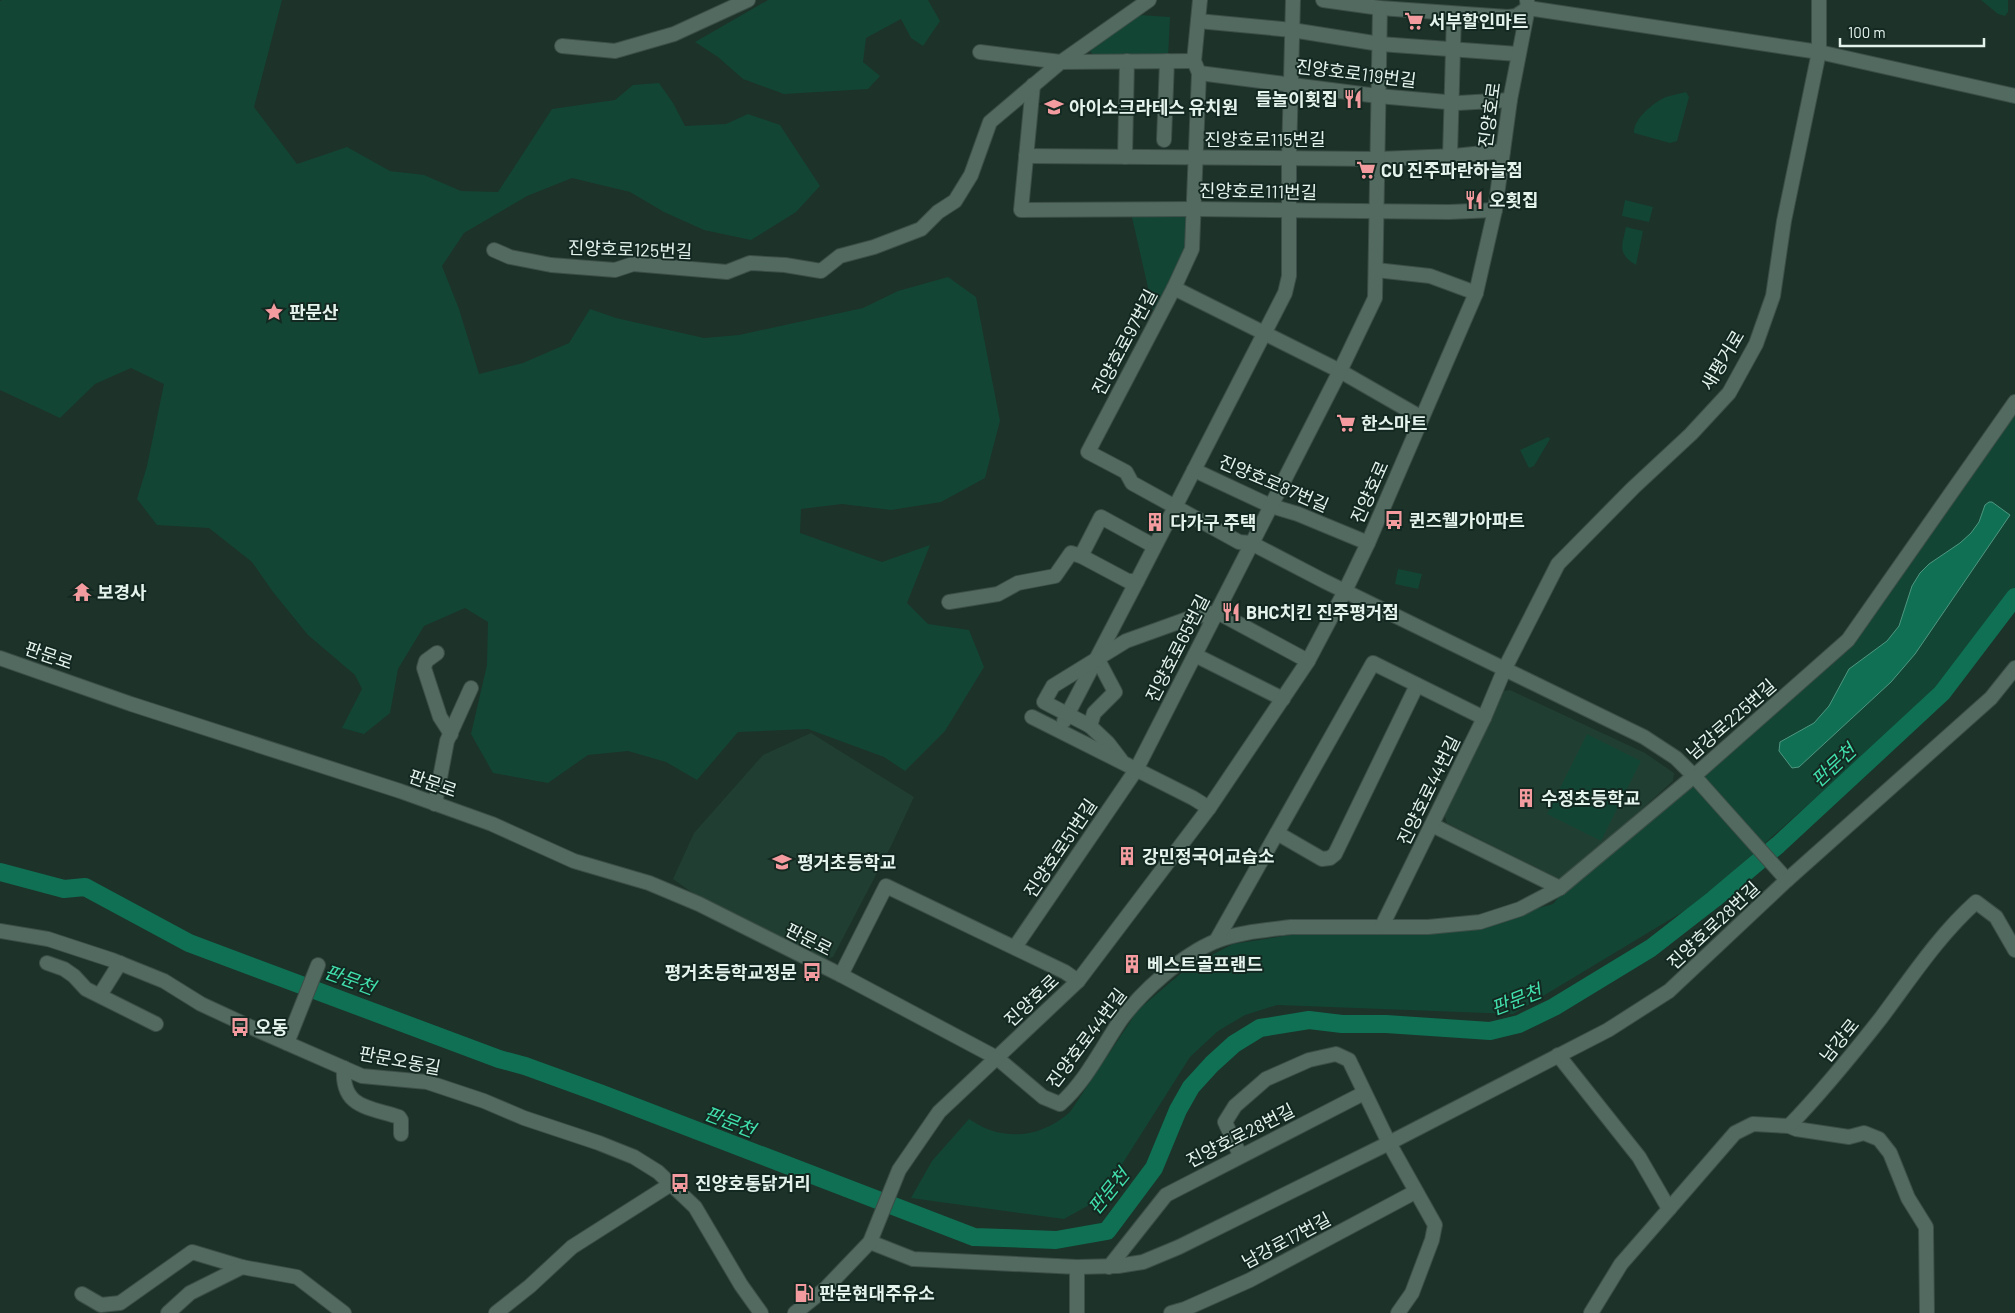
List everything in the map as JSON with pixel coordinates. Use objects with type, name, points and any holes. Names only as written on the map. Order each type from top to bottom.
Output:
[{"type":"street","points":[[562,46],[615,50],[674,34],[739,6],[748,0]]},
{"type":"street","name":"진양호로125번길","points":[[494,250],[510,257],[551,265],[615,270],[633,264],[726,272],[750,264],[785,265],[821,271],[840,256],[874,247],[920,229],[938,212],[955,201],[971,175],[990,122],[1061,62],[1149,0]]},
{"type":"street","points":[[1174,288],[1192,249],[1200,0]]},
{"type":"street","points":[[1058,731],[1266,333],[1285,293],[1289,276],[1289,158],[1293,0]]},
{"type":"street","points":[[1323,0],[1380,8],[1508,17],[1516,16],[1528,4],[1819,52],[2015,96]]},
{"type":"street","name":"새평거로","points":[[1505,668],[1558,564],[1633,488],[1691,434],[1729,392],[1756,344],[1773,296],[1784,221],[1819,52],[1819,0]]},
{"type":"street","name":"진양호로","points":[[795,1313],[825,1289],[872,1237],[899,1170],[939,1112],[1078,981],[1209,808],[1308,661],[1368,543],[1476,293],[1495,210],[1510,100],[1528,4]]},
{"type":"street","points":[[1271,506],[1375,298],[1380,8]]},
{"type":"street","points":[[1450,156],[1454,14]]},
{"type":"street","points":[[1198,21],[1292,30],[1380,44],[1518,54]]},
{"type":"street","points":[[980,52],[1061,62],[1166,61],[1197,67]]},
{"type":"street","points":[[1125,157],[1127,61]]},
{"type":"street","points":[[1164,140],[1166,61]]},
{"type":"street","name":"진양호로119번길","points":[[1197,67],[1292,84],[1378,96],[1451,102],[1510,100]]},
{"type":"street","points":[[1026,156],[1034,85]]},
{"type":"street","name":"진양호로115번길","points":[[1026,156],[1378,159],[1450,156],[1503,151]]},
{"type":"street","name":"진양호로111번길","points":[[1026,156],[1021,210],[1194,209],[1449,212],[1495,210]]},
{"type":"street","points":[[1376,270],[1430,276],[1476,293]]},
{"type":"street","name":"진양호로97번길","points":[[1088,452],[1174,288],[1340,371],[1422,418]]},
{"type":"street","name":"남강로225번길","points":[[1088,452],[1126,472],[1132,483],[1239,542],[1251,543],[1644,737],[1676,758],[1694,776],[1848,640],[2015,402]]},
{"type":"street","name":"진양호로87번길","points":[[1194,470],[1271,506],[1298,514],[1368,543]]},
{"type":"street","name":"진양호로65번길","points":[[1130,767],[1194,655],[1271,506]]},
{"type":"street","points":[[1081,556],[1101,517],[1154,546]]},
{"type":"street","points":[[949,602],[998,594],[1018,582],[1055,576],[1071,553],[1081,556],[1128,581],[1137,581]]},
{"type":"street","points":[[1130,767],[1090,726],[1044,702],[1049,682],[1126,641],[1187,619],[1217,612],[1308,661]]},
{"type":"street","points":[[437,652],[426,661],[424,668],[440,716],[451,734]]},
{"type":"street","points":[[1194,655],[1283,699]]},
{"type":"street","name":"판문로","points":[[0,658],[131,704],[435,804],[492,824],[574,861],[649,883],[698,904],[840,975],[997,1058]]},
{"type":"street","name":"진양호로65번길","points":[[1090,726],[1094,713],[1115,692],[1097,658]]},
{"type":"street","points":[[1216,941],[1373,663],[1484,718]]},
{"type":"street","name":"진양호로44번길","points":[[1382,926],[1484,718],[1505,668]]},
{"type":"street","name":"진양호로28번길","points":[[872,1237],[913,1259],[1077,1267],[1143,1262],[1179,1247],[1389,1143],[1608,1030],[1669,991],[1784,876],[1991,698],[2015,668]]},
{"type":"street","points":[[1277,833],[1322,859],[1330,858],[1335,854],[1417,685]]},
{"type":"street","points":[[435,804],[447,742],[471,688]]},
{"type":"street","points":[[1032,717],[1193,798],[1209,808]]},
{"type":"street","name":"진양호로51번길","points":[[1015,948],[1130,767]]},
{"type":"street","points":[[1694,776],[1784,876]]},
{"type":"street","name":"진양호로44번길","points":[[997,1058],[1042,1097],[1060,1104],[1074,1092],[1140,996],[1180,962],[1216,941],[1271,929],[1291,927],[1428,927],[1480,922],[1520,909],[1560,888],[1694,776]]},
{"type":"street","points":[[1432,824],[1560,888]]},
{"type":"street","name":"판문로","points":[[840,975],[886,886],[1015,948]]},
{"type":"street","name":"남강로","points":[[1789,1126],[1819,1095],[1910,978],[1962,915],[1976,902],[1996,917],[2015,950]]},
{"type":"street","name":"판문오동길","points":[[0,931],[48,939],[120,963],[164,981],[200,1004],[362,1076],[426,1082],[599,1143],[634,1158],[658,1172],[696,1207],[741,1285],[761,1313]]},
{"type":"street","points":[[1015,948],[1065,972],[1078,981]]},
{"type":"street","points":[[47,963],[64,969],[74,976],[86,989],[156,1024]]},
{"type":"street","points":[[100,995],[120,963]]},
{"type":"street","points":[[287,1043],[318,965]]},
{"type":"street","points":[[1240,1155],[1225,1122],[1235,1106],[1266,1080],[1309,1060],[1336,1054],[1349,1060],[1389,1143],[1435,1225],[1432,1240],[1412,1294],[1398,1313]]},
{"type":"street","points":[[1558,1055],[1639,1157],[1669,1209]]},
{"type":"street","points":[[344,1068],[343,1079],[346,1091],[352,1100],[371,1109],[399,1117],[401,1120],[401,1134]]},
{"type":"street","name":"진양호로28번길","points":[[1109,1266],[1166,1194],[1364,1093]]},
{"type":"street","points":[[1591,1313],[1621,1264],[1735,1134],[1753,1124],[1789,1126],[1796,1130],[1849,1137],[1864,1133],[1879,1139],[1890,1153],[1908,1198],[1926,1227],[1927,1313]]},
{"type":"street","points":[[496,1313],[530,1286],[572,1247],[670,1184]]},
{"type":"street","name":"남강로17번길","points":[[1171,1313],[1185,1309],[1250,1280],[1416,1192]]},
{"type":"street","points":[[82,1294],[101,1305],[120,1303],[192,1252],[242,1267],[297,1277],[344,1313]]},
{"type":"street","points":[[168,1313],[190,1293],[242,1267]]},
{"type":"street","points":[[1077,1267],[1077,1313]]},
{"type":"shaded area","points":[[282,0],[254,107],[297,164],[347,147],[390,171],[424,175],[461,191],[498,192],[552,109],[615,100],[633,85],[659,83],[673,103],[685,126],[726,124],[748,114],[780,125],[820,186],[796,212],[751,240],[704,230],[664,212],[630,192],[572,178],[527,196],[464,233],[442,266],[459,309],[479,374],[523,363],[569,343],[590,309],[616,318],[704,338],[739,335],[863,308],[898,291],[948,277],[976,297],[1000,421],[985,478],[941,502],[891,510],[842,504],[801,509],[800,533],[882,562],[930,545],[907,603],[928,624],[969,630],[984,667],[945,731],[905,771],[884,757],[808,729],[738,732],[697,780],[666,762],[628,751],[588,755],[548,783],[493,773],[471,734],[487,665],[488,622],[465,608],[424,626],[398,669],[390,713],[364,734],[342,728],[362,689],[355,675],[308,635],[273,592],[252,562],[209,528],[157,525],[137,499],[147,466],[164,384],[131,368],[95,384],[60,418],[0,390],[0,1]]},
{"type":"shaded area","points":[[768,0],[928,0],[940,21],[923,46],[911,38],[901,19],[866,38],[863,62],[880,76],[868,89],[784,94],[743,79],[718,57],[695,42]]},
{"type":"shaded area","points":[[1981,0],[2008,0],[2008,12],[2005,16],[1998,14]]},
{"type":"shaded area","points":[[1139,15],[1170,17],[1168,57],[1093,55],[1088,48]]},
{"type":"shaded area","points":[[1686,92],[1689,97],[1677,141],[1670,143],[1634,133],[1637,122],[1650,107],[1666,97]]},
{"type":"shaded area","points":[[1625,200],[1653,207],[1649,222],[1622,216]]},
{"type":"shaded area","points":[[1131,213],[1189,213],[1189,248],[1154,314]]},
{"type":"shaded area","points":[[1626,227],[1643,231],[1636,265],[1623,253],[1622,244]]},
{"type":"shaded area","points":[[2015,410],[2015,593],[1963,666],[1699,902],[1513,1014],[1277,1005],[1245,1015],[1218,1031],[1190,1057],[1100,1199],[1064,1219],[911,1198],[932,1161],[969,1119],[990,1130],[1001,1133],[1022,1134],[1052,1125],[1070,1112],[1138,1010],[1187,968],[1233,944],[1297,934],[1521,913],[1553,904],[1564,891],[1835,662],[1872,613]]},
{"type":"shaded area","points":[[1548,437],[1550,439],[1534,466],[1529,468],[1520,450]]},
{"type":"shaded area","points":[[1992,502],[2010,515],[1915,654],[1891,682],[1799,767],[1792,768],[1779,751],[1780,742],[1814,723],[1829,706],[1849,669],[1887,641],[1899,626],[1912,586],[1920,573],[1929,564],[1960,543],[1971,533],[1979,522],[1985,505]]},
{"type":"shaded area","points":[[1398,569],[1422,574],[1418,589],[1395,584]]},
{"type":"shaded area","points":[[1510,690],[1645,753],[1674,773],[1673,781],[1568,875],[1560,879],[1447,823],[1444,814],[1504,691]]},
{"type":"shaded area","name":"평거초등학교","points":[[811,733],[914,797],[891,846],[833,957],[824,959],[694,894],[673,879],[694,833],[763,755]]},
{"type":"shaded area","points":[[1587,734],[1641,761],[1601,841],[1547,814]]},
{"type":"waterway","name":"판문천","points":[[0,872],[64,889],[85,887],[189,943],[499,1059],[525,1066],[602,1094],[974,1237],[1056,1240],[1107,1231],[1154,1168],[1178,1110],[1191,1087],[1234,1044],[1260,1028],[1309,1020],[1342,1024],[1386,1024],[1490,1031],[1519,1024],[1554,1007],[1651,948],[1714,899],[1778,845],[1942,693],[2015,597]]},
{"type":"place","name":"서부할인마트","points":[[1414,21]]},
{"type":"place","name":"들놀이횟집","points":[[1353,99]]},
{"type":"place","name":"아이소크라테스 유치원","points":[[1054,107]]},
{"type":"place","name":"CU 진주파란하늘점","points":[[1366,170]]},
{"type":"place","name":"오횟집","points":[[1474,200]]},
{"type":"place","name":"판문산","points":[[274,312]]},
{"type":"place","name":"한스마트","points":[[1346,423]]},
{"type":"place","name":"퀸즈웰가아파트","points":[[1394,520]]},
{"type":"place","name":"다가구 주택","points":[[1155,522]]},
{"type":"place","name":"보경사","points":[[82,592]]},
{"type":"place","name":"BHC치킨 진주평거점","points":[[1231,612]]},
{"type":"place","name":"수정초등학교","points":[[1526,798]]},
{"type":"place","name":"강민정국어교습소","points":[[1127,856]]},
{"type":"place","name":"평거초등학교","points":[[782,862]]},
{"type":"place","name":"베스트골프랜드","points":[[1132,964]]},
{"type":"place","name":"평거초등학교정문","points":[[812,972]]},
{"type":"place","name":"오동","points":[[240,1027]]},
{"type":"place","name":"진양호통닭거리","points":[[680,1183]]},
{"type":"place","name":"판문현대주유소","points":[[804,1293]]}]
